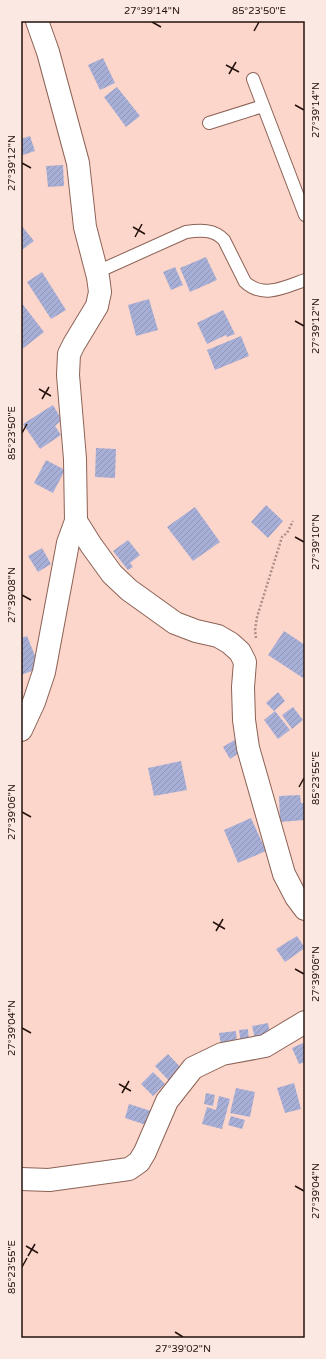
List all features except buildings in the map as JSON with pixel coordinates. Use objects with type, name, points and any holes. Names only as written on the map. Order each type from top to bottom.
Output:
[{"type":"street","points":[[21,730],[34,702],[44,672],[68,543],[76,521],[75,459],[68,375],[69,354],[97,306],[100,292],[97,272],[85,227],[78,163],[48,52],[38,21]]},
{"type":"street","points":[[76,521],[112,574],[129,590],[175,623],[196,631],[218,636],[230,643],[240,652],[245,662],[243,687],[244,720],[248,748],[284,874],[296,897],[305,909]]},
{"type":"street","points":[[21,1179],[49,1180],[129,1169],[139,1162],[145,1152],[167,1101],[193,1068],[222,1054],[265,1046],[305,1022]]},
{"type":"lane","points":[[253,79],[305,215]]},
{"type":"lane","points":[[210,123],[263,106]]},
{"type":"lane","points":[[97,272],[186,232],[198,230],[218,234],[224,240],[245,282],[251,288],[269,292],[305,280]]},
{"type":"path","points":[[245,662],[256,639],[256,617],[282,537],[287,533],[293,521]]}]
